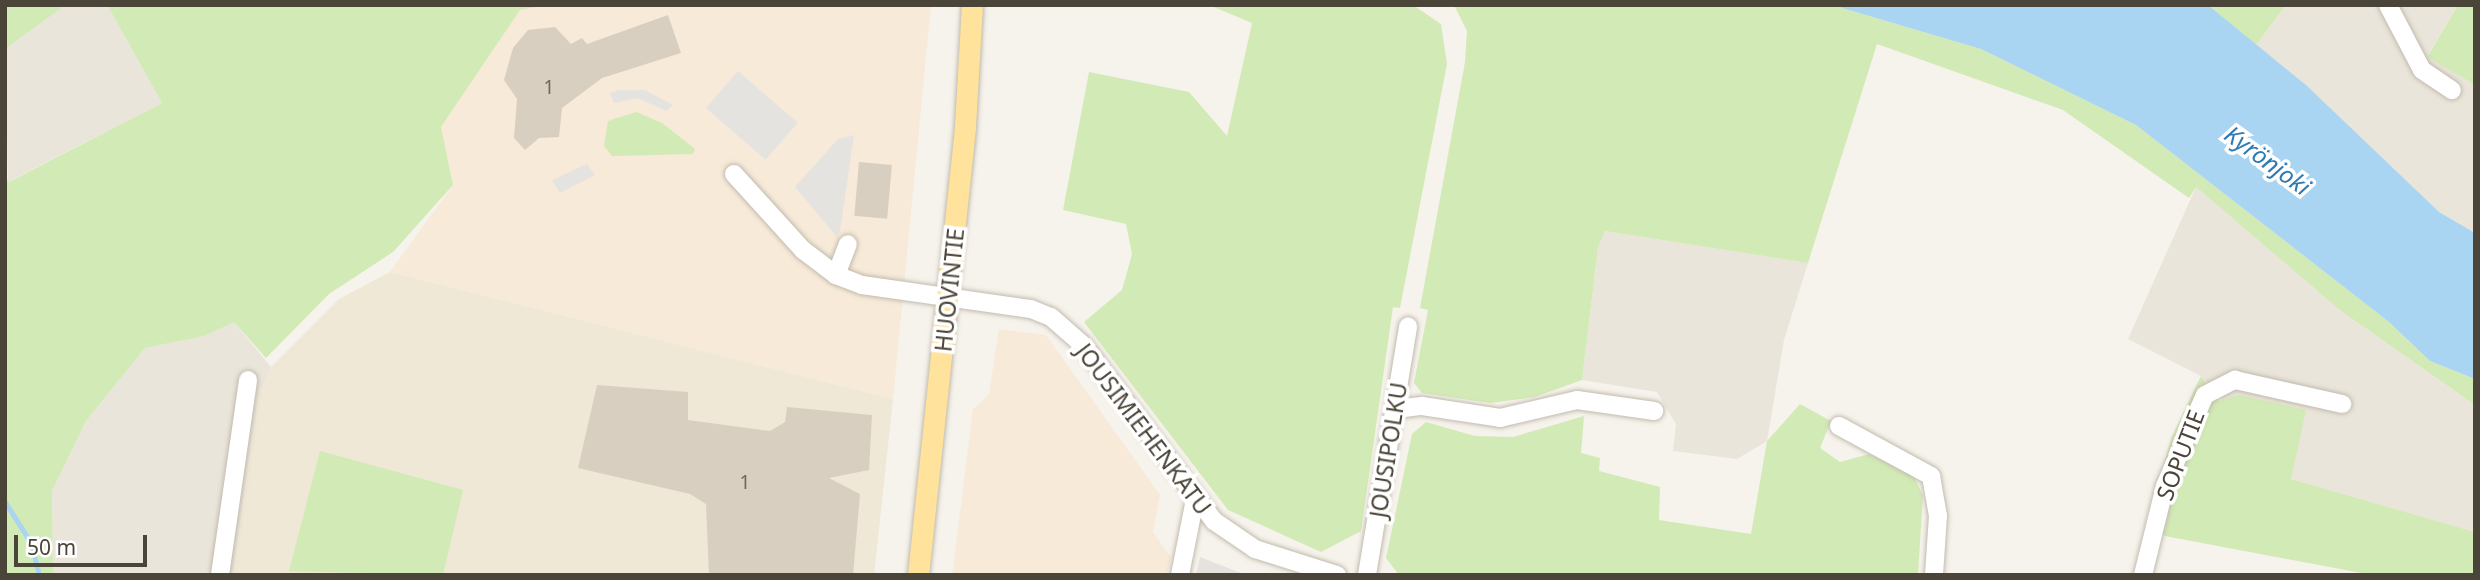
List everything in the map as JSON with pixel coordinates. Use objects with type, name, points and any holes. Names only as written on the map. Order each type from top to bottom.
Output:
[{"type":"main road","name":"HUOVINTIE","points":[[918,575],[949,296],[972,5]]},
{"type":"street","points":[[2388,5],[2422,70],[2452,90]]},
{"type":"street","name":"JOUSIMIEHENKATU","points":[[734,174],[803,250],[836,275],[862,285],[1031,309],[1064,326],[1195,499],[1237,540],[1288,563],[1337,575]]},
{"type":"street","points":[[836,275],[848,244]]},
{"type":"street","name":"JOUSIPOLKU","points":[[1367,575],[1408,326]]},
{"type":"street","points":[[220,575],[248,380]]},
{"type":"street","name":"SOPUTIE","points":[[2143,575],[2165,486],[2205,395],[2235,380],[2342,404]]},
{"type":"street","points":[[1396,409],[1422,406],[1500,418],[1577,400],[1654,411]]},
{"type":"street","points":[[1839,426],[1930,476],[1938,516],[1934,575]]},
{"type":"street","points":[[1180,575],[1195,499]]},
{"type":"shaded area","points":[[66,5],[107,5],[162,103],[8,182],[5,49]]},
{"type":"shaded area","points":[[547,5],[931,5],[893,399],[390,272],[453,185],[441,127],[520,9]]},
{"type":"shaded area","points":[[2286,5],[2458,5],[2427,56],[2475,85],[2475,233],[2439,212],[2256,45]]},
{"type":"shaded area","points":[[738,71],[798,123],[765,160],[706,108]]},
{"type":"shaded area","points":[[619,90],[645,90],[673,105],[666,111],[638,98],[614,103],[610,93]]},
{"type":"shaded area","points":[[854,135],[837,237],[795,187],[838,139]]},
{"type":"shaded area","points":[[587,164],[595,175],[560,193],[552,180]]},
{"type":"shaded area","points":[[2196,187],[2341,311],[2475,405],[2475,532],[2291,479],[2201,376],[2128,339]]},
{"type":"shaded area","points":[[1605,231],[1808,263],[1784,340],[1767,441],[1737,459],[1673,451],[1676,424],[1657,392],[1582,380],[1598,248]]},
{"type":"shaded area","points":[[390,272],[893,399],[874,575],[233,575],[258,397],[271,367],[339,299]]},
{"type":"shaded area","points":[[234,322],[271,367],[258,398],[233,575],[53,575],[52,491],[86,421],[145,348],[205,336]]},
{"type":"shaded area","points":[[999,329],[1046,335],[1160,495],[1153,532],[1171,557],[1167,575],[952,575],[973,409],[989,394]]},
{"type":"shaded area","points":[[1200,557],[1246,575],[1196,575]]},
{"type":"green space","points":[[5,5],[66,5],[5,49]]},
{"type":"green space","points":[[107,5],[547,5],[520,10],[441,127],[453,185],[393,252],[329,294],[266,358],[234,322],[205,336],[145,348],[86,421],[52,491],[53,575],[5,575],[5,177],[9,182],[162,103]]},
{"type":"green space","points":[[1209,5],[1413,5],[1441,24],[1447,64],[1400,308],[1393,307],[1361,531],[1321,552],[1228,510],[1084,322],[1122,290],[1132,254],[1126,224],[1063,210],[1089,72],[1189,92],[1227,136],[1252,23]]},
{"type":"green space","points":[[1454,5],[1832,5],[1981,49],[2136,125],[2389,322],[2430,361],[2475,379],[2475,405],[2341,311],[2196,187],[2189,198],[2063,110],[1877,44],[1808,263],[1605,231],[1598,248],[1582,380],[1535,397],[1490,403],[1422,393],[1414,383],[1428,310],[1420,308],[1465,62],[1467,31]]},
{"type":"green space","points":[[2208,5],[2286,5],[2256,45]]},
{"type":"green space","points":[[2458,5],[2475,5],[2475,85],[2427,57]]},
{"type":"green space","points":[[636,112],[662,123],[695,149],[693,154],[612,156],[604,146],[608,121]]},
{"type":"green space","points":[[2201,376],[2219,401],[2239,395],[2306,410],[2291,479],[2475,532],[2475,575],[2372,575],[2165,536],[2148,523],[2171,438]]},
{"type":"green space","points":[[1800,404],[1831,421],[1820,448],[1840,462],[1869,454],[1913,475],[1923,495],[1918,575],[1399,575],[1386,558],[1412,434],[1426,422],[1475,436],[1513,437],[1584,416],[1581,453],[1600,458],[1599,471],[1660,487],[1659,520],[1751,534],[1767,441]]},
{"type":"green space","points":[[320,451],[463,490],[443,575],[289,571]]},
{"type":"water","name":"Kyrönjoki","points":[[1832,5],[2208,5],[2307,86],[2439,212],[2475,233],[2475,379],[2430,361],[2389,322],[2136,125],[1981,49]]},
{"type":"building","points":[[668,15],[681,53],[602,78],[562,108],[559,137],[539,138],[525,150],[514,138],[517,99],[504,80],[513,48],[528,30],[555,27],[571,44],[582,38],[587,44]]},
{"type":"building","points":[[859,162],[892,165],[887,219],[854,216]]},
{"type":"building","points":[[597,385],[688,392],[688,420],[770,431],[785,422],[787,407],[872,415],[869,470],[829,478],[860,494],[853,575],[709,575],[706,504],[690,494],[578,468]]},
{"type":"waterway","points":[[5,502],[31,543],[39,575]]}]
